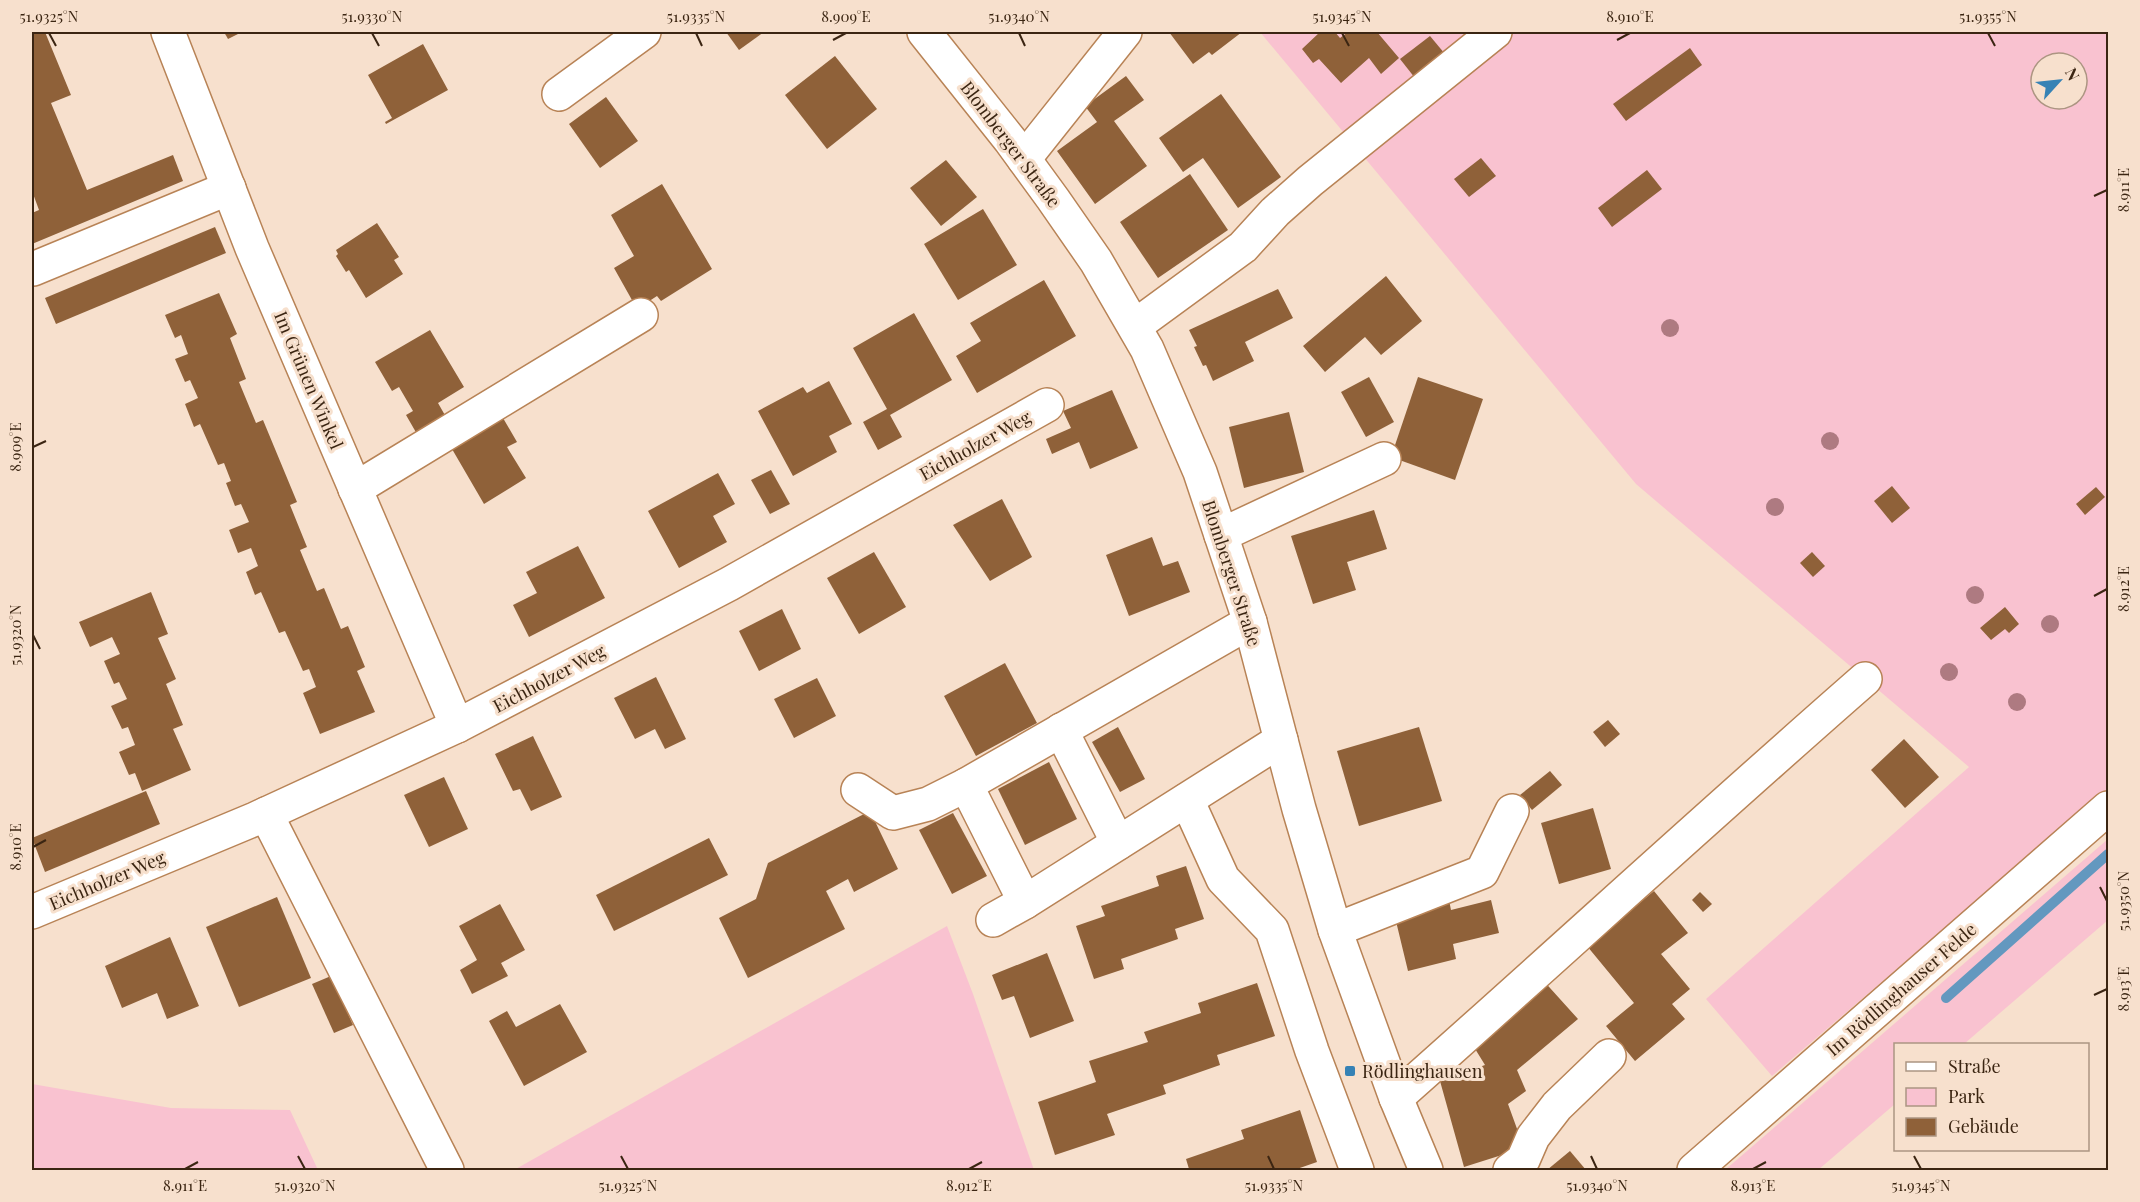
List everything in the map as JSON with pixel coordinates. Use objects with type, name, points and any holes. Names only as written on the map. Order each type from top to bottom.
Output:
[{"type":"street","name":"Im Grünen Winkel","points":[[168,32],[252,248],[457,726]]},
{"type":"street","points":[[559,94],[644,32]]},
{"type":"street","name":"Blomberger Straße","points":[[924,32],[1024,159],[1096,261],[1147,349],[1200,472],[1250,622],[1335,930],[1396,1098],[1426,1170]]},
{"type":"street","points":[[1024,159],[1125,32]]},
{"type":"street","points":[[1135,326],[1243,247],[1275,212],[1310,181],[1496,32]]},
{"type":"street","points":[[33,269],[229,188]]},
{"type":"street","points":[[355,489],[641,315]]},
{"type":"street","name":"Eichholzer Weg","points":[[35,901],[266,814],[457,726],[729,584],[1047,405]]},
{"type":"street","points":[[1221,535],[1384,459]]},
{"type":"street","points":[[858,790],[893,813],[928,804],[1250,622]]},
{"type":"street","points":[[1396,1098],[1865,679]]},
{"type":"street","points":[[1061,730],[1118,843]]},
{"type":"street","points":[[993,920],[1281,740]]},
{"type":"street","points":[[966,784],[1025,902]]},
{"type":"street","points":[[1187,800],[1223,879],[1272,930],[1312,1051],[1357,1170]]},
{"type":"street","name":"Im Rödlinghauser Felde","points":[[1694,1170],[2109,808]]},
{"type":"street","points":[[1335,930],[1482,872],[1512,812]]},
{"type":"street","points":[[266,814],[447,1170]]},
{"type":"street","points":[[1510,1170],[1523,1160],[1533,1137],[1557,1106],[1609,1056]]},
{"type":"green space","points":[[1260,32],[2108,32],[2108,788],[1772,1076],[1706,999],[1969,767],[1636,484]]},
{"type":"green space","points":[[2108,839],[2108,920],[1965,1043],[1894,1043],[1894,1105],[1818,1170],[1725,1170]]},
{"type":"green space","points":[[947,926],[1034,1170],[514,1170]]},
{"type":"green space","points":[[32,1084],[171,1108],[290,1110],[318,1170],[32,1170]]},
{"type":"building","points":[[32,32],[45,32],[71,95],[51,103],[87,190],[173,155],[183,181],[32,244],[32,213],[39,210],[32,191]]},
{"type":"building","points":[[224,32],[242,32],[228,39]]},
{"type":"building","points":[[726,32],[764,32],[739,50]]},
{"type":"building","points":[[1169,32],[1242,32],[1212,55],[1209,52],[1193,64]]},
{"type":"building","points":[[1320,32],[1335,32],[1340,38],[1348,32],[1377,32],[1399,58],[1381,74],[1369,58],[1341,83],[1319,59],[1313,63],[1302,49]]},
{"type":"building","points":[[1430,36],[1445,54],[1415,78],[1400,59]]},
{"type":"building","points":[[423,44],[448,90],[386,124],[385,122],[392,118],[368,75]]},
{"type":"building","points":[[1690,48],[1702,65],[1626,121],[1613,104]]},
{"type":"building","points":[[835,56],[877,109],[827,149],[785,95]]},
{"type":"building","points":[[1126,76],[1144,100],[1114,121],[1147,166],[1095,204],[1057,151],[1097,122],[1085,106]]},
{"type":"building","points":[[1221,94],[1281,177],[1238,208],[1203,158],[1183,172],[1159,138]]},
{"type":"building","points":[[606,97],[638,141],[600,168],[569,124]]},
{"type":"building","points":[[1481,158],[1496,176],[1469,197],[1454,179]]},
{"type":"building","points":[[946,160],[977,197],[941,226],[910,188]]},
{"type":"building","points":[[1647,170],[1662,189],[1612,227],[1598,208]]},
{"type":"building","points":[[1190,174],[1228,230],[1158,278],[1120,222]]},
{"type":"building","points":[[662,184],[712,269],[661,301],[657,296],[637,309],[614,268],[634,256],[611,215]]},
{"type":"building","points":[[983,209],[1017,265],[958,300],[924,244]]},
{"type":"building","points":[[377,223],[399,257],[394,260],[403,274],[366,298],[349,270],[346,272],[336,256],[338,254],[336,250]]},
{"type":"building","points":[[215,227],[226,253],[56,324],[45,298]]},
{"type":"building","points":[[1386,276],[1422,321],[1381,355],[1365,337],[1325,372],[1303,346]]},
{"type":"building","points":[[1044,280],[1076,336],[977,393],[956,356],[981,341],[970,323]]},
{"type":"building","points":[[1278,289],[1293,318],[1245,342],[1254,361],[1213,381],[1194,347],[1197,346],[1189,330]]},
{"type":"building","points":[[219,293],[237,334],[230,338],[246,379],[239,382],[256,423],[263,420],[297,502],[290,505],[307,547],[300,550],[317,591],[324,588],[341,629],[348,626],[365,667],[357,671],[375,712],[320,734],[303,693],[316,687],[309,669],[303,671],[285,631],[279,633],[261,592],[255,595],[246,572],[258,566],[251,548],[238,553],[229,530],[249,522],[241,504],[235,506],[226,483],[231,481],[224,463],[218,465],[200,424],[194,427],[185,404],[198,398],[190,380],[185,382],[175,359],[188,354],[181,335],[175,338],[165,315]]},
{"type":"building","points":[[914,313],[952,380],[890,415],[902,437],[878,450],[863,422],[887,409],[853,348]]},
{"type":"building","points":[[430,330],[464,387],[438,403],[450,424],[421,441],[406,415],[413,411],[399,387],[392,391],[375,362]]},
{"type":"building","points":[[1369,377],[1394,422],[1366,437],[1341,392]]},
{"type":"building","points":[[1418,377],[1483,399],[1455,480],[1391,457]]},
{"type":"building","points":[[829,381],[852,424],[829,436],[837,452],[793,476],[758,411],[803,387],[807,393]]},
{"type":"building","points":[[1112,390],[1138,448],[1090,469],[1079,442],[1052,454],[1046,439],[1071,428],[1063,411]]},
{"type":"building","points":[[1289,412],[1304,472],[1244,488],[1229,427]]},
{"type":"building","points":[[503,418],[517,442],[507,447],[526,478],[484,504],[452,449]]},
{"type":"building","points":[[771,470],[790,504],[770,514],[751,480]]},
{"type":"building","points":[[718,473],[735,504],[713,516],[727,542],[679,568],[648,511]]},
{"type":"building","points":[[1892,486],[1910,508],[1892,523],[1874,501]]},
{"type":"building","points":[[2096,487],[2105,497],[2085,515],[2076,504]]},
{"type":"building","points":[[1002,499],[1032,557],[990,581],[953,525]]},
{"type":"building","points":[[1374,510],[1387,549],[1347,562],[1356,590],[1313,604],[1291,536]]},
{"type":"building","points":[[1152,537],[1163,566],[1178,561],[1190,592],[1129,616],[1106,555]]},
{"type":"building","points":[[578,546],[605,598],[529,637],[513,605],[537,593],[526,572]]},
{"type":"building","points":[[874,552],[906,607],[859,634],[827,578]]},
{"type":"building","points":[[1812,552],[1825,566],[1813,577],[1800,563]]},
{"type":"building","points":[[151,592],[168,634],[158,638],[176,679],[166,684],[183,725],[173,729],[191,770],[142,791],[135,773],[129,775],[119,752],[135,745],[128,727],[122,729],[111,706],[127,699],[119,682],[114,684],[104,661],[120,654],[112,637],[90,647],[79,622]]},
{"type":"building","points":[[2005,607],[2019,624],[2009,633],[2005,629],[1991,640],[1980,628]]},
{"type":"building","points":[[782,609],[801,649],[759,671],[739,631]]},
{"type":"building","points":[[1005,663],[1037,723],[976,756],[944,696]]},
{"type":"building","points":[[656,677],[686,739],[665,749],[655,729],[635,739],[614,698]]},
{"type":"building","points":[[817,678],[836,716],[794,738],[774,699]]},
{"type":"building","points":[[1608,720],[1620,734],[1605,747],[1593,732]]},
{"type":"building","points":[[1118,727],[1145,779],[1120,792],[1092,742]]},
{"type":"building","points":[[1419,727],[1442,801],[1359,826],[1337,751]]},
{"type":"building","points":[[533,736],[562,797],[531,811],[520,789],[513,791],[495,754]]},
{"type":"building","points":[[1904,739],[1939,777],[1905,808],[1871,770]]},
{"type":"building","points":[[1049,762],[1077,819],[1025,845],[998,789]]},
{"type":"building","points":[[1550,771],[1562,785],[1532,810],[1520,795]]},
{"type":"building","points":[[444,777],[468,829],[429,847],[404,795]]},
{"type":"building","points":[[146,791],[160,824],[45,872],[32,838]]},
{"type":"building","points":[[1593,808],[1611,869],[1559,884],[1541,823]]},
{"type":"building","points":[[870,811],[898,869],[854,892],[848,879],[826,891],[845,929],[748,978],[719,918],[756,899],[768,863]]},
{"type":"building","points":[[953,813],[987,876],[952,894],[919,830]]},
{"type":"building","points":[[709,838],[728,875],[614,931],[596,895]]},
{"type":"building","points":[[1186,866],[1204,919],[1175,929],[1178,939],[1121,959],[1124,969],[1094,979],[1076,926],[1105,916],[1101,906],[1159,886],[1156,876]]},
{"type":"building","points":[[1654,891],[1688,933],[1661,954],[1690,989],[1672,1004],[1685,1019],[1635,1061],[1606,1026],[1634,1003],[1587,946]]},
{"type":"building","points":[[1700,892],[1712,904],[1703,912],[1692,900]]},
{"type":"building","points":[[277,897],[311,978],[239,1007],[206,927]]},
{"type":"building","points":[[1449,900],[1451,910],[1491,900],[1499,933],[1453,944],[1456,959],[1408,971],[1394,913]]},
{"type":"building","points":[[500,904],[525,950],[501,963],[508,976],[472,994],[460,970],[477,960],[459,926]]},
{"type":"building","points":[[170,937],[199,1006],[167,1019],[157,993],[122,1008],[105,966]]},
{"type":"building","points":[[1047,953],[1074,1021],[1030,1038],[1014,996],[1002,1000],[992,975]]},
{"type":"building","points":[[331,976],[353,1025],[334,1033],[312,984]]},
{"type":"building","points":[[1541,978],[1578,1019],[1517,1070],[1526,1091],[1508,1104],[1524,1148],[1464,1167],[1440,1081],[1485,1065],[1469,1039]]},
{"type":"building","points":[[1257,983],[1275,1036],[1217,1055],[1220,1065],[1163,1085],[1166,1094],[1107,1114],[1115,1135],[1055,1155],[1038,1102],[1096,1082],[1089,1061],[1148,1042],[1144,1032],[1201,1013],[1198,1003]]},
{"type":"building","points":[[560,1004],[587,1052],[524,1086],[489,1021],[507,1011],[516,1027]]},
{"type":"building","points":[[1300,1110],[1317,1162],[1294,1170],[1185,1170],[1189,1169],[1186,1159],[1244,1139],[1241,1130]]},
{"type":"building","points":[[1570,1151],[1586,1170],[1547,1170]]},
{"type":"waterway","points":[[1946,998],[2108,854]]},
{"type":"place","name":"Rödlinghausen","points":[[1350,1071]]}]
